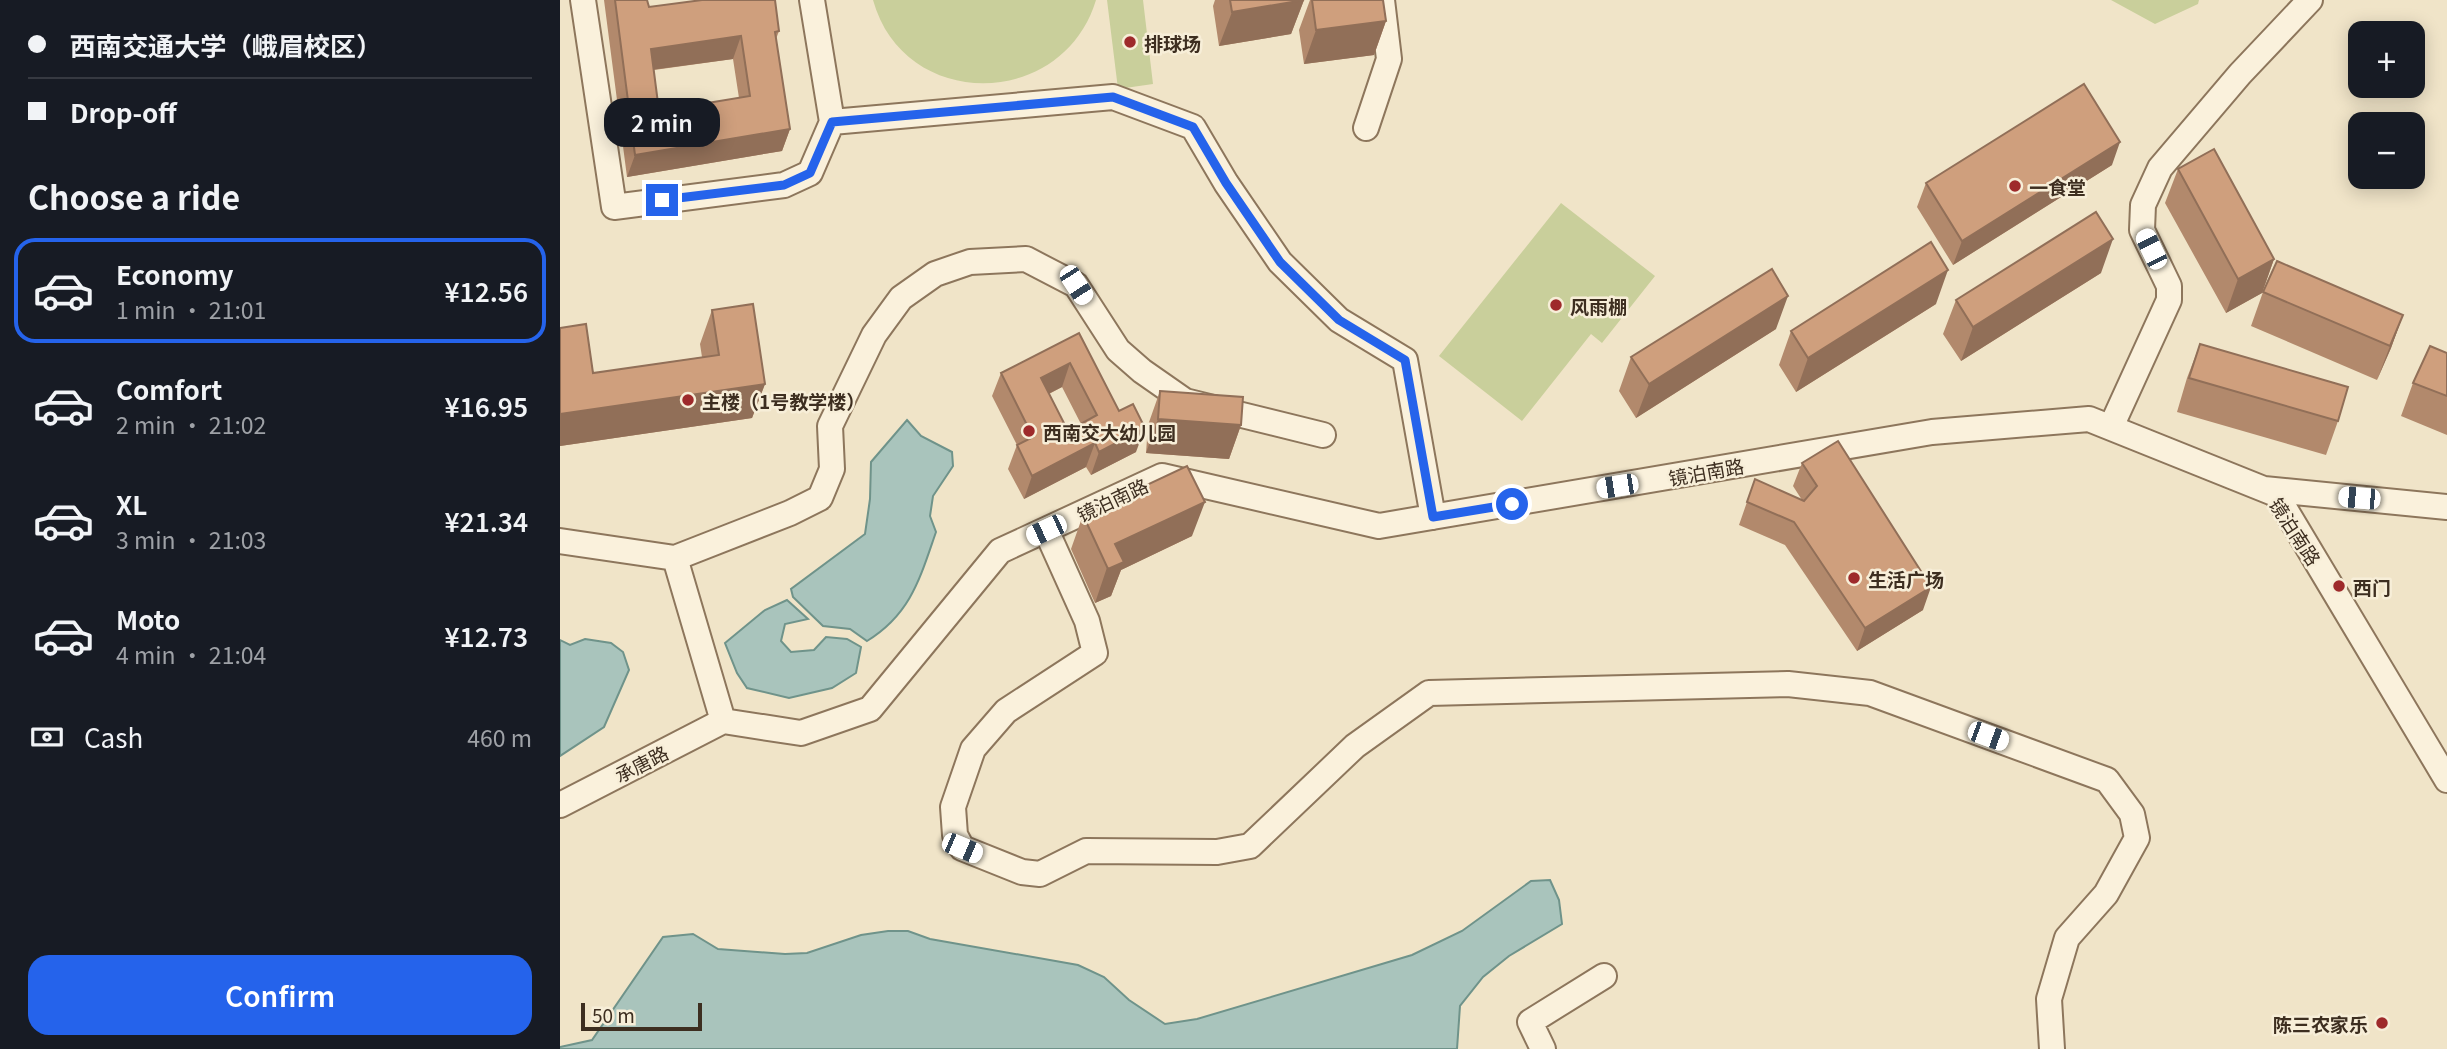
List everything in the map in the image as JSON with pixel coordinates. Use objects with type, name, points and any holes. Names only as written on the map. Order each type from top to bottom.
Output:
[{"type":"street","points":[[583,0],[614,207],[784,185],[810,173],[832,122],[812,0]]},
{"type":"street","points":[[1366,128],[1389,59],[1382,0]]},
{"type":"street","points":[[2111,427],[2169,300],[2169,286],[2142,230],[2143,205],[2148,192],[2160,168],[2240,74],[2310,0]]},
{"type":"street","points":[[832,122],[1113,97],[1193,127],[1226,183],[1280,262],[1339,320],[1405,360],[1433,517]]},
{"type":"street","points":[[560,541],[675,558],[790,513],[820,498],[832,469],[830,426],[874,335],[901,298],[935,274],[970,262],[1026,259],[1076,285],[1118,350],[1142,371],[1185,401],[1323,435]]},
{"type":"street","name":"镜泊南路","points":[[723,721],[801,733],[870,709],[1000,551],[1162,476],[1379,526],[1931,432],[2089,418],[2276,494],[2447,780]]},
{"type":"street","points":[[2263,489],[2447,507]]},
{"type":"street","points":[[1046,530],[1087,621],[1095,653],[1006,711],[973,749],[953,807],[955,835],[962,848],[1022,872],[1040,874],[1086,851],[1217,852],[1250,846],[1355,746],[1429,693],[1788,684],[1870,693],[2107,780],[2132,814],[2137,838],[2106,894],[2067,937],[2049,999],[2052,1049]]},
{"type":"street","points":[[675,558],[723,721]]},
{"type":"street","name":"承唐路","points":[[560,805],[723,721]]},
{"type":"street","points":[[1542,1049],[1530,1022],[1604,976]]},
{"type":"green space","points":[[873,0],[1096,0],[1078,36],[1052,62],[1019,78],[984,83],[948,78],[916,63],[890,37]]},
{"type":"green space","name":"排球场","points":[[1107,0],[1143,0],[1153,84],[1118,89]]},
{"type":"green space","points":[[2111,0],[2199,0],[2198,4],[2155,24]]},
{"type":"green space","name":"风雨棚","points":[[1561,203],[1655,276],[1602,343],[1591,334],[1522,421],[1439,356]]},
{"type":"water","points":[[907,420],[921,436],[952,452],[953,466],[933,496],[930,516],[936,532],[919,580],[894,619],[867,641],[850,629],[823,626],[793,597],[791,589],[865,534],[871,462]]},
{"type":"water","points":[[787,600],[808,619],[785,624],[781,641],[791,652],[814,650],[826,637],[847,639],[861,647],[856,673],[832,688],[789,698],[747,688],[737,673],[725,643],[765,610]]},
{"type":"water","points":[[585,639],[611,643],[623,652],[629,670],[604,727],[560,756],[560,640],[570,645]]},
{"type":"water","points":[[1550,880],[1559,900],[1562,924],[1509,956],[1483,977],[1460,1006],[1457,1049],[560,1049],[592,1040],[663,937],[693,934],[718,949],[785,954],[807,953],[861,935],[908,931],[930,939],[1078,965],[1104,977],[1129,1000],[1165,1024],[1197,1019],[1412,955],[1462,931],[1531,881]]},
{"type":"building","points":[[615,0],[647,0],[649,7],[702,0],[775,0],[779,31],[775,32],[790,129],[635,155]],"holes":[[[741,36],[750,96],[659,111],[651,49]]]},
{"type":"building","points":[[1230,0],[1304,0],[1232,12]]},
{"type":"building","points":[[1312,0],[1383,0],[1386,21],[1316,30]]},
{"type":"building","name":"一食堂","points":[[2084,84],[2120,142],[1962,241],[1926,183]]},
{"type":"building","points":[[2214,149],[2274,259],[2238,279],[2178,169]]},
{"type":"building","points":[[2096,212],[2113,239],[1973,327],[1956,300]]},
{"type":"building","points":[[1931,242],[1948,270],[1808,358],[1791,331]]},
{"type":"building","points":[[2277,261],[2403,315],[2390,346],[2263,292]]},
{"type":"building","points":[[1772,269],[1788,296],[1649,384],[1631,357]]},
{"type":"building","points":[[753,304],[765,384],[560,414],[560,328],[586,324],[593,373],[719,355],[712,310]]},
{"type":"building","points":[[1079,333],[1119,411],[1133,404],[1145,428],[1099,452],[1095,443],[1032,476],[1017,445],[1033,437],[1001,373]],"holes":[[[1070,363],[1097,415],[1068,431],[1041,378]]]},
{"type":"building","points":[[2200,344],[2348,387],[2338,421],[2189,378]]},
{"type":"building","points":[[2430,346],[2447,353],[2447,396],[2413,383]]},
{"type":"building","points":[[1160,391],[1243,397],[1241,425],[1158,419]]},
{"type":"building","name":"生活广场","points":[[1838,441],[1931,587],[1865,628],[1794,522],[1747,502],[1755,479],[1804,501],[1817,486],[1802,463]]},
{"type":"building","points":[[1187,466],[1205,502],[1115,544],[1124,562],[1108,569],[1083,515]]},
{"type":"place","name":"排球场","points":[[1130,42]]},
{"type":"place","name":"一食堂","points":[[2015,186]]},
{"type":"place","name":"风雨棚","points":[[1556,305]]},
{"type":"place","name":"主楼（1号教学楼）","points":[[688,400]]},
{"type":"place","name":"西南交大幼儿园","points":[[1029,431]]},
{"type":"place","name":"生活广场","points":[[1854,578]]},
{"type":"place","name":"西门","points":[[2339,586]]},
{"type":"place","name":"陈三农家乐","points":[[2382,1023]]},
{"type":"route","points":[[662,200],[784,185],[810,173],[832,122],[1113,97],[1193,127],[1226,183],[1280,262],[1339,320],[1405,360],[1433,517],[1512,504]]}]
